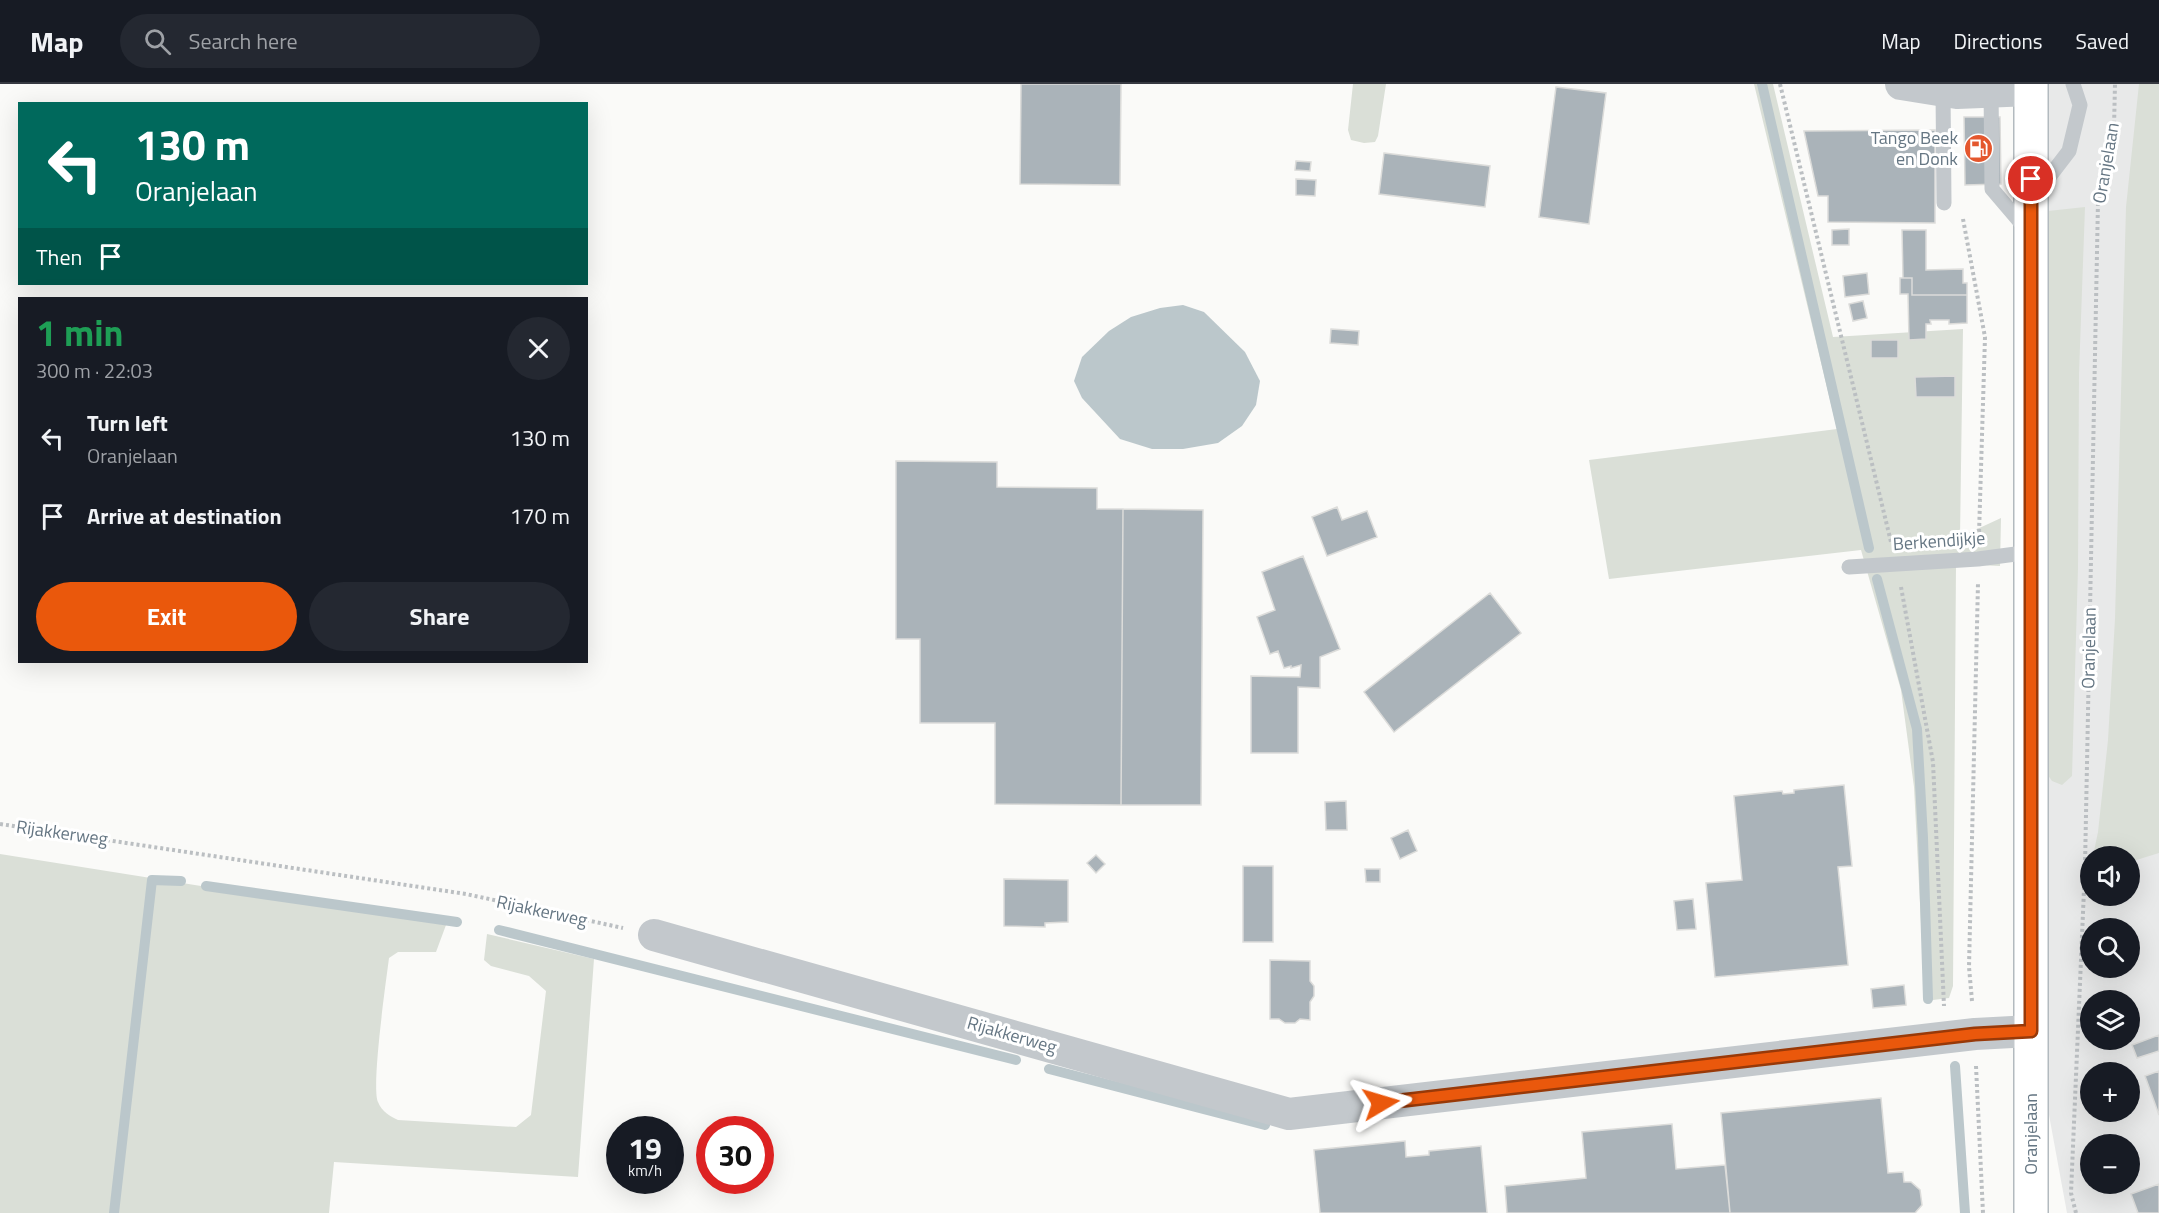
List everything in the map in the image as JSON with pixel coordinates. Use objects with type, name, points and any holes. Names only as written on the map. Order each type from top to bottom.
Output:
[{"type":"main road","name":"Oranjelaan","points":[[2031,87],[2031,1213]]},
{"type":"street","points":[[1901,84],[1957,93],[1990,88],[2031,87]]},
{"type":"street","name":"Rijakkerweg","points":[[654,935],[1289,1114],[1975,1034],[2031,1031]]},
{"type":"lane","points":[[2031,201],[2069,151],[2080,105],[2073,84]]},
{"type":"lane","points":[[1990,88],[1992,189],[2031,234]]},
{"type":"lane","points":[[1943,90],[1944,203]]},
{"type":"lane","name":"Berkendijkje","points":[[1849,567],[1978,559],[2031,552]]},
{"type":"path","name":"Oranjelaan","points":[[2076,1213],[2071,1193],[2085,866],[2097,201],[2114,128],[2115,84]]},
{"type":"path","name":"Rijakkerweg","points":[[0,824],[466,894],[654,935]]},
{"type":"path","points":[[1975,1034],[1983,1213]]},
{"type":"shaded area","points":[[1353,84],[1386,84],[1378,136],[1375,142],[1364,143],[1351,140],[1348,130]]},
{"type":"shaded area","points":[[1754,84],[1773,84],[1833,337],[1963,329],[1960,537],[2001,518],[2000,566],[1956,564],[1953,986],[1949,998],[1925,1001],[1914,787],[1901,690],[1861,550],[1609,579],[1589,460],[1837,429]]},
{"type":"shaded area","points":[[2040,84],[2159,84],[2159,1213],[2067,1213],[2049,1115],[2015,725]]},
{"type":"shaded area","points":[[2139,84],[2159,84],[2159,853],[2140,859],[2140,846],[2095,846],[2108,740],[2115,619],[2126,207]]},
{"type":"shaded area","points":[[2085,207],[2079,374],[2078,568],[2072,776],[2062,785],[2052,781],[2045,771],[2048,211]]},
{"type":"shaded area","points":[[1183,305],[1204,312],[1245,352],[1260,381],[1256,405],[1242,426],[1218,443],[1183,449],[1152,449],[1120,439],[1082,398],[1074,381],[1082,357],[1109,331],[1131,317],[1160,308]]},
{"type":"shaded area","points":[[0,854],[446,925],[436,952],[398,952],[389,958],[376,1092],[382,1108],[398,1120],[516,1127],[531,1115],[546,991],[529,976],[491,966],[484,960],[487,934],[594,959],[578,1177],[334,1162],[329,1213],[0,1213]]},
{"type":"building","points":[[1021,84],[1121,84],[1120,185],[1020,184]]},
{"type":"building","points":[[1556,87],[1606,93],[1589,224],[1539,217]]},
{"type":"building","points":[[1964,117],[2000,117],[2001,184],[1965,185]]},
{"type":"building","points":[[1935,130],[1935,223],[1828,222],[1828,196],[1818,196],[1804,131]]},
{"type":"building","points":[[1384,153],[1490,166],[1485,207],[1379,194]]},
{"type":"building","points":[[1296,161],[1311,162],[1310,171],[1295,170]]},
{"type":"building","points":[[1296,179],[1316,180],[1315,196],[1296,195]]},
{"type":"building","points":[[1849,229],[1849,245],[1832,245],[1832,230]]},
{"type":"building","points":[[1902,230],[1926,230],[1926,270],[1963,269],[1963,283],[1967,283],[1967,295],[1912,295],[1912,278],[1903,278]]},
{"type":"building","points":[[1867,273],[1869,294],[1845,297],[1843,276]]},
{"type":"building","points":[[1900,278],[1912,278],[1912,295],[1967,295],[1967,323],[1949,324],[1949,320],[1930,320],[1931,324],[1926,324],[1926,339],[1909,340],[1908,294],[1900,294]]},
{"type":"building","points":[[1863,301],[1867,318],[1853,321],[1849,304]]},
{"type":"building","points":[[1331,329],[1359,331],[1358,345],[1330,343]]},
{"type":"building","points":[[1871,340],[1898,340],[1898,358],[1871,358]]},
{"type":"building","points":[[1955,376],[1955,397],[1916,397],[1915,377]]},
{"type":"building","points":[[896,461],[997,462],[997,487],[1097,488],[1097,509],[1123,509],[1121,805],[995,804],[995,723],[920,723],[920,639],[896,639]]},
{"type":"building","points":[[1337,507],[1342,520],[1367,511],[1377,537],[1327,556],[1312,517]]},
{"type":"building","points":[[1123,509],[1203,510],[1201,805],[1121,805]]},
{"type":"building","points":[[1303,556],[1340,649],[1320,657],[1320,688],[1298,687],[1298,753],[1251,753],[1251,676],[1300,677],[1301,665],[1284,668],[1278,651],[1270,654],[1257,617],[1275,610],[1262,572]]},
{"type":"building","points":[[1490,593],[1521,633],[1394,732],[1364,692]]},
{"type":"building","points":[[1844,785],[1852,866],[1838,867],[1848,965],[1715,977],[1706,883],[1742,880],[1734,796],[1782,791],[1783,794],[1794,793],[1794,790]]},
{"type":"building","points":[[1346,801],[1347,830],[1326,830],[1325,802]]},
{"type":"building","points":[[1408,830],[1417,851],[1400,859],[1391,838]]},
{"type":"building","points":[[1096,855],[1105,864],[1096,873],[1087,863]]},
{"type":"building","points":[[1243,866],[1273,866],[1273,942],[1243,942]]},
{"type":"building","points":[[1365,869],[1380,869],[1380,882],[1366,882]]},
{"type":"building","points":[[1004,879],[1068,880],[1068,922],[1045,923],[1045,927],[1004,926]]},
{"type":"building","points":[[1693,899],[1696,929],[1677,930],[1674,901]]},
{"type":"building","points":[[1270,960],[1310,961],[1310,981],[1314,986],[1314,996],[1310,1002],[1310,1020],[1300,1019],[1295,1023],[1285,1023],[1279,1019],[1270,1019]]},
{"type":"building","points":[[1904,985],[1906,1005],[1873,1008],[1871,989]]},
{"type":"building","points":[[2159,1035],[2159,1051],[2137,1058],[2134,1050],[2140,1050],[2140,1042]]},
{"type":"building","points":[[2159,1071],[2159,1115],[2145,1076]]},
{"type":"building","points":[[1881,1098],[1888,1173],[1903,1172],[1904,1182],[1911,1182],[1920,1190],[1922,1205],[1915,1213],[1730,1213],[1721,1113]]},
{"type":"building","points":[[1672,1124],[1676,1169],[1725,1165],[1730,1213],[1507,1213],[1505,1186],[1586,1178],[1582,1132]]},
{"type":"building","points":[[1405,1141],[1406,1157],[1429,1155],[1429,1151],[1481,1146],[1487,1213],[1320,1213],[1314,1150]]},
{"type":"building","points":[[2159,1184],[2159,1213],[2138,1213],[2131,1194],[2140,1194],[2140,1191]]},
{"type":"waterway","points":[[1762,84],[1869,548]]},
{"type":"waterway","points":[[1877,579],[1917,729],[1928,999]]},
{"type":"waterway","points":[[114,1213],[152,880],[181,881]]},
{"type":"waterway","points":[[206,886],[457,922]]},
{"type":"waterway","points":[[499,930],[1016,1060]]},
{"type":"waterway","points":[[1955,1066],[1965,1213]]},
{"type":"waterway","points":[[1049,1069],[1265,1125]]},
{"type":"place","name":"Tango Beek en Donk","points":[[1979,148]]},
{"type":"route","points":[[1381,1103],[1975,1034],[2031,1031],[2031,179]]}]
